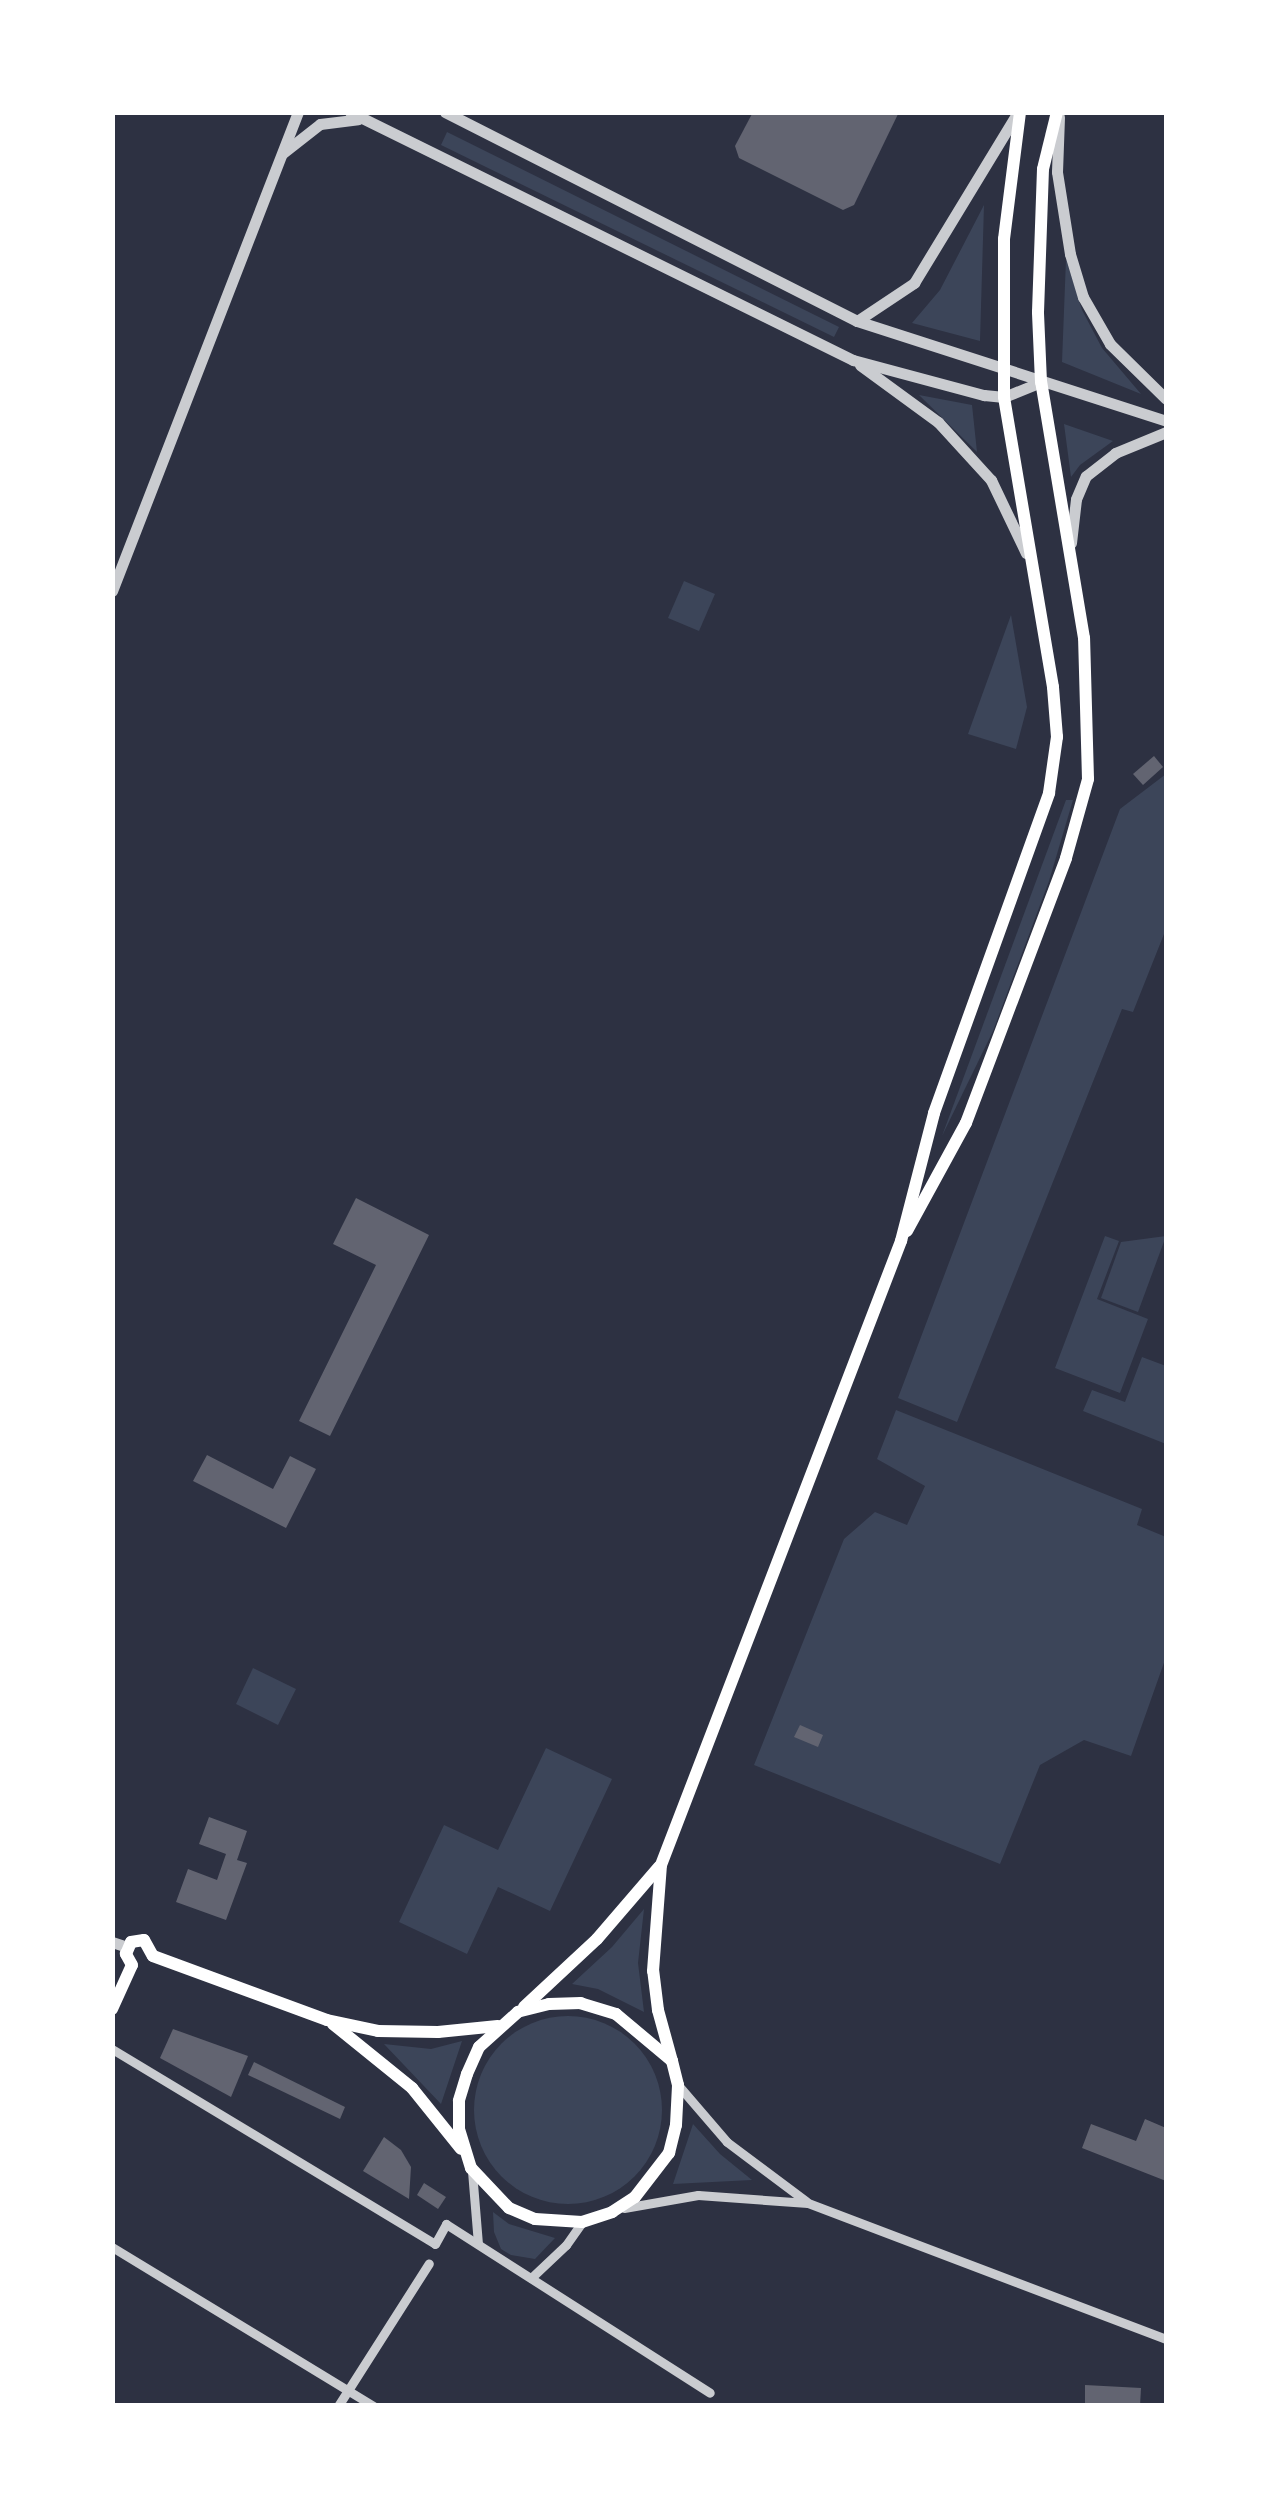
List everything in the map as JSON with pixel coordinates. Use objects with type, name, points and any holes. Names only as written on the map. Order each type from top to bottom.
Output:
[{"type":"main road","points":[[326,2020],[412,2088],[509,2208],[534,2219],[582,2222],[612,2212],[654,2178],[669,2153],[676,2125],[678,2085],[658,2010],[653,1970],[660,1866],[901,1241],[934,1112],[1049,793],[1056,720],[1004,396],[1004,239],[1019,112]]},
{"type":"main road","points":[[901,1241],[966,1123],[1084,802],[1088,708],[1084,638],[1041,382],[1039,222],[1043,169],[1058,112]]},
{"type":"main road","points":[[468,2162],[458,2128],[459,2101],[472,2060],[498,2026],[597,1939],[660,1866]]},
{"type":"main road","points":[[112,2010],[132,1965],[127,1948],[144,1940],[153,1956],[326,2020],[405,2033],[498,2026]]},
{"type":"main road","points":[[132,1965],[145,1966],[153,1956]]},
{"type":"main road","points":[[518,2012],[549,2004],[581,2004],[616,2014],[672,2061]]},
{"type":"street","points":[[112,591],[298,112]]},
{"type":"street","points":[[350,112],[852,360],[938,422],[991,480],[1013,518],[1035,576]]},
{"type":"street","points":[[445,112],[857,320],[1166,421]]},
{"type":"street","points":[[857,320],[914,283],[1019,112]]},
{"type":"street","points":[[1058,112],[1057,172],[1070,254],[1083,297],[1110,344],[1166,399]]},
{"type":"street","points":[[280,155],[320,124],[352,118],[367,122]]},
{"type":"street","points":[[852,360],[1004,396],[1041,382]]},
{"type":"street","points":[[1071,547],[1076,499],[1086,476],[1114,453],[1166,432]]},
{"type":"street","points":[[112,1942],[127,1948]]},
{"type":"street","points":[[112,2049],[435,2244],[446,2224],[710,2393]]},
{"type":"street","points":[[678,2085],[726,2142],[808,2203]]},
{"type":"street","points":[[468,2162],[478,2244]]},
{"type":"street","points":[[612,2212],[648,2201],[698,2194],[743,2194],[808,2203],[1166,2339]]},
{"type":"street","points":[[532,2278],[582,2222]]},
{"type":"street","points":[[112,2247],[373,2406]]},
{"type":"street","points":[[338,2406],[429,2263]]},
{"type":"shaded area","points":[[447,132],[839,327],[834,337],[441,145]]},
{"type":"shaded area","points":[[984,205],[980,341],[912,323],[940,290]]},
{"type":"shaded area","points":[[1066,259],[1082,310],[1102,348],[1141,394],[1062,362]]},
{"type":"shaded area","points":[[919,395],[972,405],[977,452]]},
{"type":"shaded area","points":[[1064,424],[1113,441],[1080,465],[1071,477]]},
{"type":"shaded area","points":[[684,581],[715,594],[699,631],[668,618]]},
{"type":"shaded area","points":[[1011,615],[1027,707],[1016,749],[968,734]]},
{"type":"shaded area","points":[[1166,774],[1166,929],[1133,1012],[1122,1009],[957,1422],[898,1398],[1120,809]]},
{"type":"shaded area","points":[[1066,800],[1073,800],[1049,881],[993,1031],[942,1136]]},
{"type":"shaded area","points":[[1105,1236],[1119,1241],[1097,1299],[1148,1319],[1120,1393],[1055,1368]]},
{"type":"shaded area","points":[[1166,1236],[1138,1312],[1101,1298],[1121,1242]]},
{"type":"shaded area","points":[[1142,1357],[1166,1366],[1166,1444],[1083,1411],[1092,1390],[1125,1402]]},
{"type":"shaded area","points":[[896,1410],[1142,1509],[1137,1525],[1166,1537],[1166,1657],[1131,1756],[1084,1740],[1040,1765],[1000,1864],[754,1765],[844,1539],[875,1512],[907,1525],[925,1486],[877,1459]]},
{"type":"shaded area","points":[[253,1668],[296,1689],[278,1725],[236,1704]]},
{"type":"shaded area","points":[[546,1748],[612,1779],[550,1911],[498,1887],[467,1954],[399,1922],[444,1825],[498,1850]]},
{"type":"shaded area","points":[[644,1909],[638,1963],[644,2012],[598,1989],[572,1984],[612,1947]]},
{"type":"shaded area","points":[[568,2016],[604,2023],[635,2043],[655,2074],[662,2110],[655,2146],[635,2177],[604,2197],[568,2204],[532,2197],[501,2177],[481,2146],[474,2110],[481,2074],[501,2043],[532,2023]]},
{"type":"shaded area","points":[[462,2041],[441,2104],[384,2044],[431,2049]]},
{"type":"shaded area","points":[[693,2124],[720,2154],[752,2180],[673,2184]]},
{"type":"shaded area","points":[[493,2212],[509,2224],[555,2238],[535,2259],[511,2255],[501,2249],[494,2232]]},
{"type":"building","points":[[753,112],[899,112],[854,205],[843,210],[739,158],[735,146]]},
{"type":"building","points":[[1154,756],[1163,767],[1143,785],[1133,774]]},
{"type":"building","points":[[356,1198],[429,1235],[330,1436],[299,1421],[376,1265],[333,1244]]},
{"type":"building","points":[[207,1455],[273,1489],[290,1456],[316,1469],[286,1528],[193,1481]]},
{"type":"building","points":[[800,1725],[823,1735],[818,1747],[794,1737]]},
{"type":"building","points":[[209,1817],[247,1831],[237,1860],[247,1863],[226,1920],[176,1902],[188,1869],[217,1880],[226,1854],[199,1844]]},
{"type":"building","points":[[173,2029],[248,2056],[231,2097],[160,2058]]},
{"type":"building","points":[[254,2062],[345,2107],[340,2119],[248,2075]]},
{"type":"building","points":[[1145,2119],[1166,2128],[1166,2181],[1082,2148],[1091,2124],[1136,2141]]},
{"type":"building","points":[[384,2137],[401,2150],[411,2167],[409,2199],[363,2171]]},
{"type":"building","points":[[424,2183],[446,2197],[438,2209],[417,2195]]},
{"type":"building","points":[[1085,2385],[1141,2388],[1140,2406],[1085,2406]]}]
